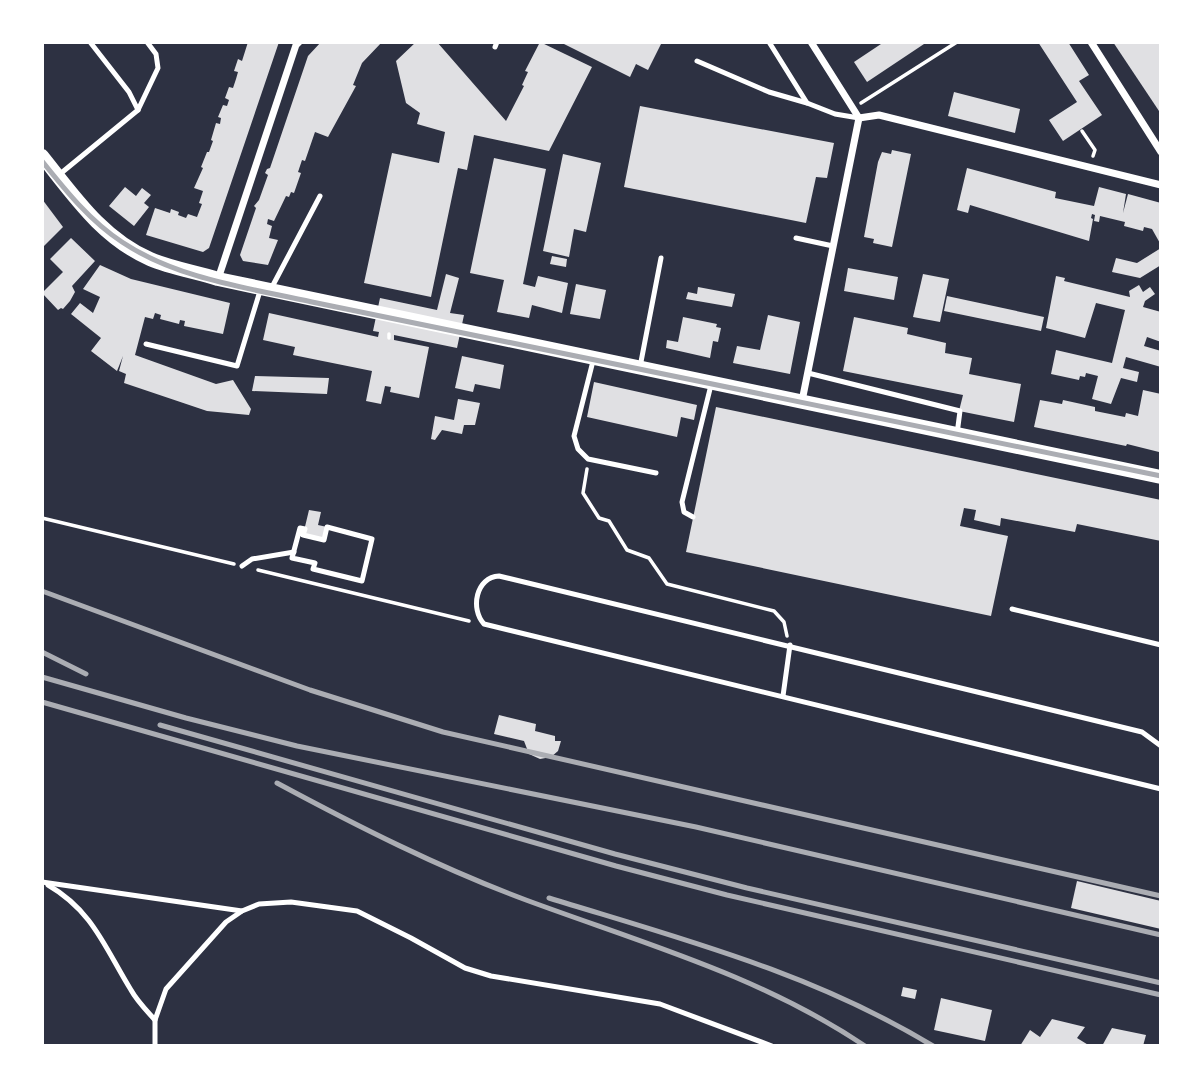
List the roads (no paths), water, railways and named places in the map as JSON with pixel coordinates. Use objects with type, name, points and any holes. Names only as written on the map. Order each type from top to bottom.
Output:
[{"type":"main road","points":[[42,156],[106,232],[128,248],[153,260],[266,289],[1161,477]]},
{"type":"street","points":[[218,278],[299,42]]},
{"type":"street","points":[[802,401],[859,118],[811,42]]},
{"type":"street","points":[[1091,42],[1161,152]]},
{"type":"street","points":[[859,118],[879,115],[1161,185]]},
{"type":"lane","points":[[90,42],[129,92],[138,110]]},
{"type":"lane","points":[[58,176],[138,110],[159,68],[156,54],[147,42]]},
{"type":"lane","points":[[769,42],[807,103]]},
{"type":"lane","points":[[697,61],[769,92],[835,114],[859,118]]},
{"type":"lane","points":[[146,344],[237,366],[266,289],[320,196]]},
{"type":"lane","points":[[796,238],[833,246]]},
{"type":"lane","points":[[640,367],[661,258]]},
{"type":"lane","points":[[594,358],[574,436],[578,449],[588,459],[656,473]]},
{"type":"lane","points":[[808,373],[960,411],[957,434]]},
{"type":"lane","points":[[693,517],[684,512],[682,502],[712,382]]},
{"type":"lane","points":[[327,527],[372,539],[362,581],[313,569],[315,563],[292,558],[293,552],[300,528],[305,529],[303,535],[324,540],[327,527]]},
{"type":"lane","points":[[242,566],[252,559],[293,552]]},
{"type":"lane","points":[[1161,746],[1142,732],[499,576],[486,580],[479,590],[476,613],[484,624],[1161,789]]},
{"type":"lane","points":[[1012,608],[1161,645]]},
{"type":"lane","points":[[783,696],[789,645]]},
{"type":"lane","points":[[42,882],[242,911]]},
{"type":"lane","points":[[42,882],[62,893],[90,919],[132,993],[155,1020]]},
{"type":"lane","points":[[155,1046],[155,1020],[166,989],[226,922],[259,904],[291,902],[356,911],[465,968],[491,976],[660,1004],[772,1046]]},
{"type":"railway","points":[[42,161],[69,194],[110,234],[143,255],[214,281],[1161,476]]},
{"type":"railway","points":[[42,591],[310,690],[443,732],[1161,896]]},
{"type":"railway","points":[[42,652],[86,674]]},
{"type":"railway","points":[[42,677],[297,746],[696,827],[1161,935]]},
{"type":"railway","points":[[42,702],[616,866],[727,895],[1161,995]]},
{"type":"railway","points":[[160,725],[615,854],[747,888],[1161,983]]},
{"type":"railway","points":[[277,783],[462,874],[743,980],[825,1021],[865,1046]]},
{"type":"railway","points":[[549,898],[697,944],[794,978],[888,1020],[933,1046]]}]
